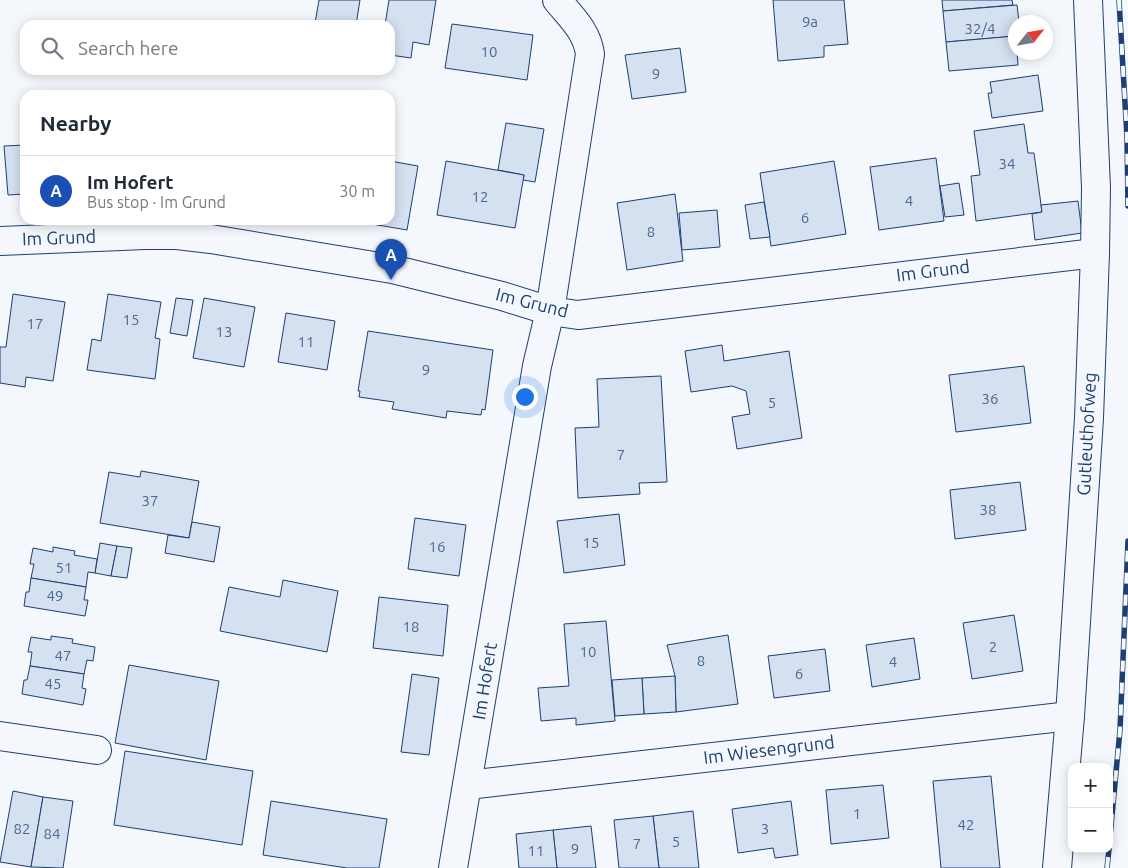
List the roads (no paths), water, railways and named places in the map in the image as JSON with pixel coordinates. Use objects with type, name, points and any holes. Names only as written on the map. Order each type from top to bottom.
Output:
[{"type":"street","name":"Im Hofert","points":[[453,868],[537,366],[550,311],[590,54],[587,39],[581,28],[557,0]]},
{"type":"street","name":"Gutleuthofweg","points":[[1057,868],[1070,716],[1089,418],[1095,252],[1096,188],[1088,0]]},
{"type":"street","name":"Im Grund","points":[[0,241],[145,235],[177,235],[211,239],[392,270],[502,296],[550,311],[578,315],[1095,252]]},
{"type":"street","name":"Im Wiesengrund","points":[[468,785],[1070,716]]},
{"type":"street","points":[[0,736],[97,750]]},
{"type":"railway","points":[[1119,0],[1127,137],[1128,206]]},
{"type":"railway","points":[[1113,808],[1120,730],[1128,541]]},
{"type":"railway","points":[[1107,868],[1109,853]]},
{"type":"place","name":"Im Hofert","points":[[391,280]]}]
